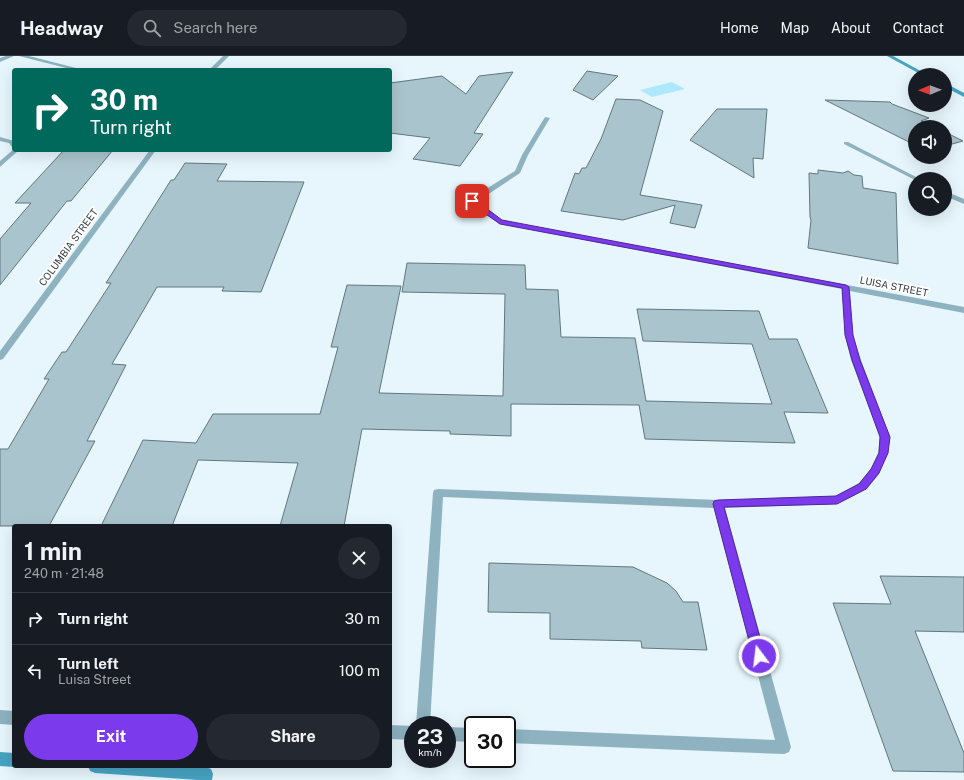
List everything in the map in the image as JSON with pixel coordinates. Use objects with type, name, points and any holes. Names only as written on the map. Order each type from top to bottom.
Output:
[{"type":"street","points":[[0,60],[10,56]]},
{"type":"street","points":[[22,56],[73,68]]},
{"type":"street","points":[[214,68],[226,56]]},
{"type":"street","name":"LUISA STREET","points":[[547,118],[525,155],[518,172],[472,201],[500,222],[964,310]]},
{"type":"street","points":[[0,139],[12,142]]},
{"type":"street","points":[[846,143],[908,174]]},
{"type":"street","points":[[0,165],[14,152]]},
{"type":"street","name":"COLUMBIA STREET","points":[[0,357],[152,152]]},
{"type":"street","points":[[952,196],[964,202]]},
{"type":"street","points":[[424,716],[438,493],[718,504],[837,500],[863,486],[875,471],[884,453],[885,437],[856,360],[849,335],[846,287]]},
{"type":"street","points":[[516,736],[784,747],[718,504]]},
{"type":"street","points":[[0,717],[12,718]]},
{"type":"street","points":[[392,732],[404,733]]},
{"type":"shaded area","points":[[672,82],[685,89],[652,97],[640,90]]},
{"type":"building","points":[[587,71],[618,76],[593,100],[573,90]]},
{"type":"building","points":[[513,72],[474,133],[483,134],[460,166],[413,159],[430,138],[392,133],[392,83],[442,76],[466,94],[479,76]]},
{"type":"building","points":[[616,99],[640,100],[663,111],[640,195],[702,205],[695,228],[670,223],[675,205],[623,220],[561,211],[575,173],[579,174],[582,168],[586,168],[601,139]]},
{"type":"building","points":[[825,100],[890,102],[908,110],[908,112],[913,112],[929,118],[924,120],[908,120],[908,142]]},
{"type":"building","points":[[717,109],[767,109],[763,159],[753,158],[754,178],[690,140]]},
{"type":"building","points":[[952,136],[963,141],[952,144]]},
{"type":"building","points":[[62,152],[111,152],[71,201],[67,201],[0,285],[0,239],[31,203],[15,203]]},
{"type":"building","points":[[185,163],[227,164],[217,181],[304,182],[261,292],[222,291],[224,287],[157,287],[112,364],[126,365],[87,441],[95,441],[50,524],[12,524],[12,526],[0,526],[0,449],[8,449],[49,379],[44,379],[62,352],[66,352],[111,283],[106,283],[171,180],[174,180]]},
{"type":"building","points":[[818,170],[843,173],[848,171],[854,175],[862,176],[863,188],[896,193],[898,264],[808,248],[811,220],[809,173],[818,174]]},
{"type":"building","points":[[407,263],[525,265],[526,289],[558,290],[561,337],[635,338],[646,401],[772,404],[752,344],[643,341],[637,309],[759,311],[769,339],[797,339],[828,413],[784,412],[795,443],[645,439],[639,405],[511,404],[511,436],[450,434],[450,431],[362,429],[344,524],[281,524],[298,463],[198,460],[173,524],[102,524],[143,440],[196,443],[213,414],[320,414],[338,347],[331,347],[347,285],[401,286],[379,393],[503,396],[505,294],[402,292]]},
{"type":"building","points":[[489,563],[633,567],[667,583],[676,591],[683,602],[698,602],[707,650],[642,648],[641,641],[550,639],[550,613],[488,612]]},
{"type":"building","points":[[880,576],[964,577],[964,632],[915,631],[964,753],[964,772],[893,771],[833,603],[891,604]]},
{"type":"waterway","points":[[889,56],[912,68]]},
{"type":"waterway","points":[[952,89],[964,95]]},
{"type":"waterway","points":[[0,759],[12,760]]},
{"type":"waterway","points":[[123,768],[206,774],[205,780]]},
{"type":"route","points":[[472,201],[500,222],[846,287],[849,335],[856,360],[885,437],[884,453],[875,471],[863,486],[837,500],[718,504],[759,656]]}]
